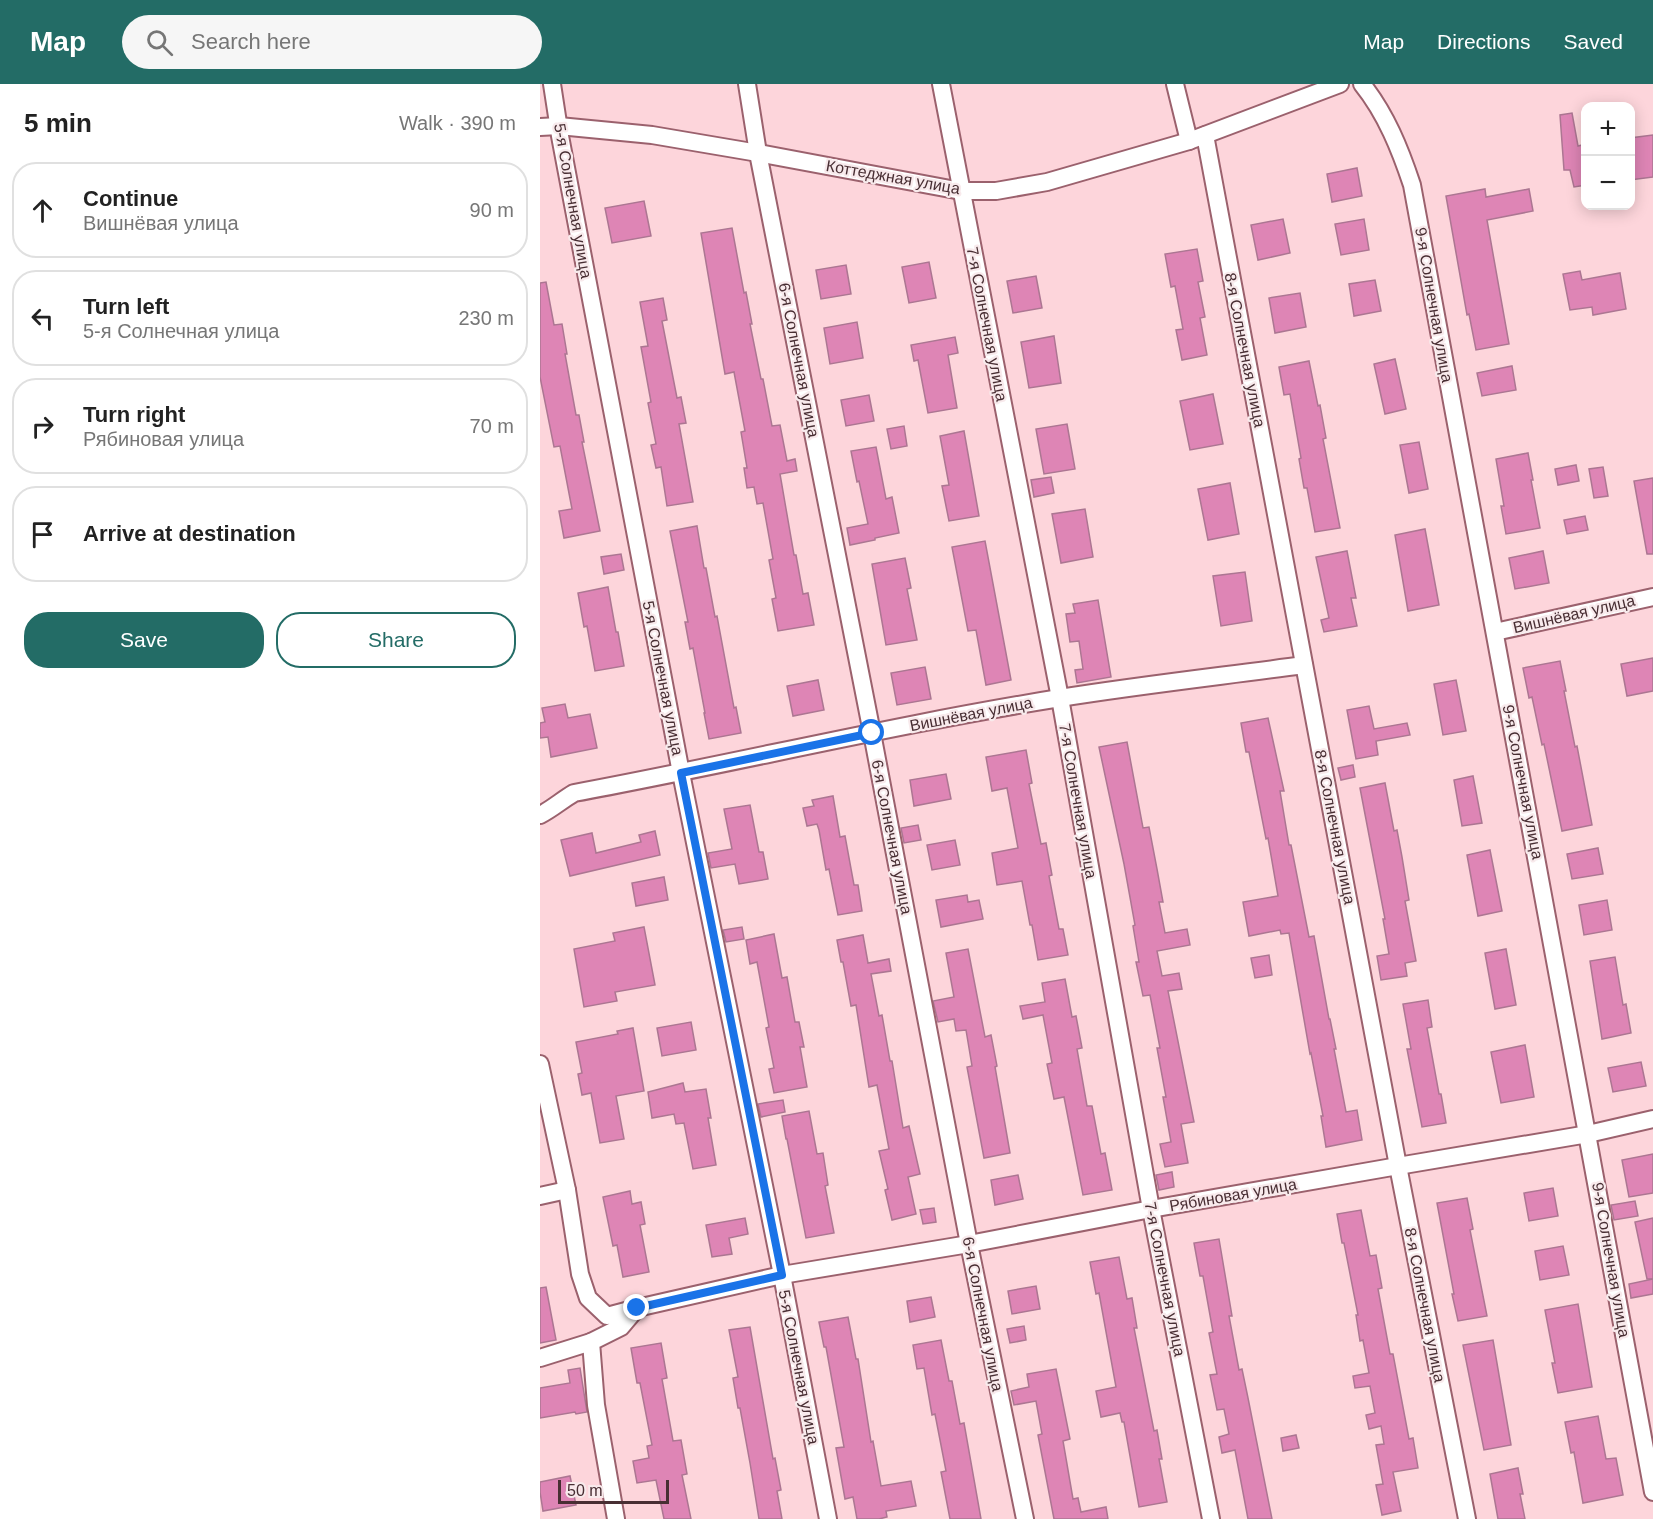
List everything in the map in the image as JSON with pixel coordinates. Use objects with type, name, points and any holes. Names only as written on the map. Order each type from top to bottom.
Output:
[{"type":"street","name":"5-я Солнечная улица","points":[[552,84],[558,126],[681,773],[782,1275],[828,1519]]},
{"type":"street","name":"6-я Солнечная улица","points":[[747,84],[969,1244],[1025,1519]]},
{"type":"street","name":"7-я Солнечная улица","points":[[941,84],[1060,698],[1151,1209],[1211,1519]]},
{"type":"street","points":[[1175,84],[1189,141]]},
{"type":"street","name":"Коттеджная улица","points":[[540,127],[558,126],[652,135],[961,191],[996,191],[1047,182],[1189,141],[1340,84]]},
{"type":"street","name":"9-я Солнечная улица","points":[[1362,84],[1372,97],[1400,149],[1412,185],[1653,1492]]},
{"type":"street","name":"8-я Солнечная улица","points":[[1205,135],[1398,1166],[1467,1519]]},
{"type":"street","name":"Вишнёвая улица","points":[[1495,632],[1653,597]]},
{"type":"street","name":"Вишнёвая улица","points":[[540,815],[574,793],[872,733],[1060,698],[1304,665]]},
{"type":"street","points":[[540,1064],[567,1190],[540,1196]]},
{"type":"street","name":"Рябиновая улица","points":[[567,1190],[580,1274],[588,1298],[607,1316],[782,1275],[1588,1134],[1653,1119]]},
{"type":"street","points":[[540,1358],[591,1342],[621,1326],[637,1308]]},
{"type":"street","points":[[591,1342],[596,1405],[616,1519]]},
{"type":"building","points":[[1572,113],[1578,146],[1581,145],[1581,186],[1574,187],[1570,170],[1564,170],[1560,115]]},
{"type":"building","points":[[1653,135],[1653,177],[1635,179],[1635,137]]},
{"type":"building","points":[[1357,168],[1362,196],[1332,202],[1327,174]]},
{"type":"building","points":[[1485,189],[1486,197],[1529,189],[1533,211],[1487,220],[1509,344],[1476,350],[1469,314],[1467,315],[1446,196]]},
{"type":"building","points":[[644,201],[651,236],[612,243],[605,208]]},
{"type":"building","points":[[1283,219],[1290,253],[1258,260],[1251,225]]},
{"type":"building","points":[[1364,219],[1369,250],[1341,255],[1335,224]]},
{"type":"building","points":[[732,228],[772,426],[780,425],[787,461],[795,459],[797,471],[780,474],[794,555],[796,555],[803,594],[808,593],[814,625],[778,631],[772,599],[776,598],[769,560],[773,559],[763,503],[757,504],[754,487],[747,488],[744,468],[747,468],[741,432],[745,431],[734,372],[725,374],[701,233]]},
{"type":"building","points":[[1197,249],[1203,281],[1198,282],[1205,317],[1200,318],[1207,355],[1182,360],[1176,330],[1183,329],[1175,286],[1171,287],[1165,254]]},
{"type":"building","points":[[929,262],[936,298],[909,303],[902,267]]},
{"type":"building","points":[[846,265],[851,294],[821,299],[816,270]]},
{"type":"building","points":[[1580,271],[1582,280],[1620,273],[1626,309],[1593,315],[1592,307],[1570,310],[1563,274]]},
{"type":"building","points":[[1036,276],[1042,308],[1013,313],[1007,281]]},
{"type":"building","points":[[1375,280],[1381,311],[1354,316],[1349,284]]},
{"type":"building","points":[[546,282],[554,325],[562,324],[576,415],[579,415],[584,442],[582,442],[600,531],[564,538],[559,511],[572,509],[560,446],[554,447],[540,377],[540,283]]},
{"type":"building","points":[[1300,293],[1306,327],[1275,333],[1269,298]]},
{"type":"building","points":[[663,298],[667,320],[662,321],[677,398],[681,397],[686,423],[679,424],[693,502],[667,506],[661,467],[656,468],[651,445],[656,444],[641,347],[648,346],[640,302]]},
{"type":"building","points":[[857,322],[863,358],[830,364],[824,328]]},
{"type":"building","points":[[1054,336],[1061,383],[1029,388],[1021,342]]},
{"type":"building","points":[[955,337],[958,353],[948,355],[957,408],[928,413],[918,360],[914,361],[911,345]]},
{"type":"building","points":[[1395,359],[1406,409],[1385,414],[1374,364]]},
{"type":"building","points":[[1309,361],[1318,406],[1320,405],[1326,438],[1323,439],[1340,528],[1315,532],[1307,488],[1304,488],[1290,394],[1284,395],[1279,367]]},
{"type":"building","points":[[1512,366],[1516,390],[1482,396],[1477,373]]},
{"type":"building","points":[[1213,394],[1223,444],[1190,450],[1180,401]]},
{"type":"building","points":[[869,395],[874,421],[846,426],[841,400]]},
{"type":"building","points":[[1067,424],[1075,469],[1044,474],[1036,429]]},
{"type":"building","points":[[904,426],[907,446],[891,449],[887,429]]},
{"type":"building","points":[[964,431],[979,516],[949,521],[942,486],[949,485],[940,436]]},
{"type":"building","points":[[1419,442],[1428,489],[1409,493],[1400,445]]},
{"type":"building","points":[[876,447],[886,499],[892,497],[899,533],[850,545],[847,528],[868,524],[851,451]]},
{"type":"building","points":[[1528,453],[1540,528],[1506,534],[1496,459]]},
{"type":"building","points":[[1576,465],[1579,481],[1558,485],[1555,469]]},
{"type":"building","points":[[1603,467],[1608,496],[1594,498],[1589,469]]},
{"type":"building","points":[[1051,477],[1054,493],[1034,497],[1031,480]]},
{"type":"building","points":[[1653,478],[1653,554],[1647,554],[1634,481]]},
{"type":"building","points":[[1230,483],[1239,534],[1208,540],[1198,489]]},
{"type":"building","points":[[1085,509],[1093,557],[1061,563],[1052,514]]},
{"type":"building","points":[[1585,516],[1588,530],[1567,534],[1564,520]]},
{"type":"building","points":[[697,526],[704,568],[706,568],[715,617],[717,616],[734,708],[736,707],[741,733],[709,739],[693,648],[690,649],[685,622],[688,622],[670,531]]},
{"type":"building","points":[[1425,529],[1439,605],[1408,611],[1395,535]]},
{"type":"building","points":[[985,541],[1011,680],[986,685],[976,630],[968,631],[952,547]]},
{"type":"building","points":[[1347,551],[1356,598],[1351,598],[1357,626],[1324,632],[1321,620],[1329,618],[1316,557]]},
{"type":"building","points":[[1543,551],[1549,583],[1515,589],[1509,558]]},
{"type":"building","points":[[621,554],[624,570],[604,574],[601,557]]},
{"type":"building","points":[[905,558],[911,588],[907,589],[917,640],[886,645],[872,564]]},
{"type":"building","points":[[1245,572],[1252,621],[1221,626],[1213,576]]},
{"type":"building","points":[[608,587],[624,666],[595,671],[578,593]]},
{"type":"building","points":[[1098,600],[1111,677],[1077,683],[1075,670],[1083,669],[1079,641],[1070,642],[1066,614],[1075,613],[1073,604]]},
{"type":"building","points":[[1653,658],[1653,691],[1627,696],[1621,664]]},
{"type":"building","points":[[1560,661],[1566,691],[1564,691],[1592,825],[1562,831],[1544,744],[1542,745],[1523,668]]},
{"type":"building","points":[[925,667],[931,699],[897,705],[891,673]]},
{"type":"building","points":[[818,680],[824,710],[793,716],[787,686]]},
{"type":"building","points":[[1456,680],[1466,731],[1443,735],[1434,684]]},
{"type":"building","points":[[565,704],[568,718],[590,714],[597,748],[551,757],[548,737],[540,738],[540,723],[545,722],[542,708]]},
{"type":"building","points":[[1369,706],[1374,729],[1407,723],[1410,735],[1376,741],[1378,755],[1356,759],[1347,710]]},
{"type":"building","points":[[1268,718],[1284,791],[1280,791],[1289,845],[1291,845],[1309,937],[1314,936],[1346,1112],[1357,1110],[1362,1140],[1326,1147],[1321,1116],[1323,1116],[1289,933],[1281,934],[1280,930],[1249,936],[1243,902],[1278,896],[1268,838],[1266,839],[1241,723]]},
{"type":"building","points":[[1127,742],[1143,828],[1149,827],[1163,902],[1159,902],[1165,933],[1187,929],[1190,945],[1157,951],[1162,976],[1179,973],[1182,989],[1168,991],[1194,1122],[1181,1124],[1188,1163],[1165,1167],[1160,1144],[1171,1142],[1157,1048],[1160,1048],[1150,995],[1143,996],[1136,962],[1139,962],[1133,926],[1135,925],[1099,747]]},
{"type":"building","points":[[1026,750],[1032,783],[1029,784],[1041,844],[1046,843],[1052,875],[1049,876],[1059,929],[1063,929],[1068,955],[1038,960],[1022,881],[997,885],[992,853],[1018,848],[1007,788],[992,791],[986,757]]},
{"type":"building","points":[[1353,765],[1355,777],[1341,780],[1338,768]]},
{"type":"building","points":[[946,774],[951,799],[914,806],[910,780]]},
{"type":"building","points":[[1473,776],[1482,823],[1462,826],[1454,780]]},
{"type":"building","points":[[1385,783],[1394,831],[1397,830],[1402,857],[1409,900],[1405,901],[1416,961],[1405,963],[1407,976],[1381,980],[1377,956],[1389,954],[1383,919],[1385,919],[1360,788]]},
{"type":"building","points":[[833,796],[840,837],[845,836],[854,885],[858,885],[862,911],[838,915],[829,869],[826,870],[819,830],[817,824],[807,826],[803,808],[814,806],[812,800]]},
{"type":"building","points":[[750,805],[759,852],[763,852],[768,879],[739,884],[735,864],[711,868],[708,853],[732,849],[724,809]]},
{"type":"building","points":[[918,825],[921,840],[904,843],[901,828]]},
{"type":"building","points":[[655,831],[660,855],[570,876],[561,840],[592,833],[596,853],[641,842],[639,835]]},
{"type":"building","points":[[955,840],[960,865],[932,870],[927,845]]},
{"type":"building","points":[[1598,848],[1603,874],[1572,879],[1567,854]]},
{"type":"building","points":[[1490,850],[1502,911],[1478,916],[1467,855]]},
{"type":"building","points":[[664,877],[668,900],[636,906],[632,883]]},
{"type":"building","points":[[967,895],[968,902],[979,900],[983,919],[941,927],[936,900]]},
{"type":"building","points":[[1607,900],[1612,930],[1584,935],[1579,905]]},
{"type":"building","points":[[644,927],[655,985],[615,992],[617,1001],[584,1007],[574,949],[615,941],[613,933]]},
{"type":"building","points":[[742,927],[744,939],[726,942],[723,930]]},
{"type":"building","points":[[774,934],[782,978],[787,977],[795,1022],[799,1022],[804,1047],[800,1047],[807,1087],[774,1093],[769,1069],[774,1068],[766,1028],[769,1027],[757,962],[750,964],[746,940]]},
{"type":"building","points":[[863,935],[868,963],[889,959],[891,971],[871,974],[879,1016],[882,1015],[890,1061],[892,1061],[903,1128],[909,1126],[920,1174],[908,1177],[916,1214],[892,1220],[885,1190],[888,1189],[879,1151],[889,1149],[877,1085],[869,1087],[856,1005],[851,1006],[837,940]]},
{"type":"building","points":[[968,949],[985,1037],[991,1035],[1010,1153],[984,1158],[967,1067],[972,1066],[966,1030],[956,1031],[954,1019],[938,1022],[933,1001],[954,997],[946,953]]},
{"type":"building","points":[[1506,949],[1516,1005],[1495,1009],[1485,953]]},
{"type":"building","points":[[1269,955],[1272,975],[1255,978],[1251,958]]},
{"type":"building","points":[[1615,957],[1623,1005],[1626,1004],[1631,1033],[1602,1039],[1590,961]]},
{"type":"building","points":[[1065,979],[1072,1017],[1076,1016],[1082,1048],[1077,1049],[1087,1106],[1092,1106],[1101,1154],[1105,1153],[1112,1190],[1083,1195],[1064,1097],[1054,1099],[1047,1064],[1052,1063],[1043,1015],[1023,1019],[1020,1006],[1045,1002],[1042,983]]},
{"type":"building","points":[[1428,1000],[1432,1027],[1427,1028],[1446,1123],[1422,1127],[1407,1049],[1411,1049],[1403,1004]]},
{"type":"building","points":[[691,1022],[696,1050],[662,1056],[657,1028]]},
{"type":"building","points":[[633,1028],[644,1091],[616,1096],[624,1139],[600,1143],[591,1093],[582,1095],[578,1074],[582,1073],[576,1042],[618,1034],[617,1031]]},
{"type":"building","points":[[1525,1045],[1534,1097],[1501,1103],[1491,1052]]},
{"type":"building","points":[[1641,1062],[1646,1086],[1613,1092],[1608,1068]]},
{"type":"building","points":[[683,1083],[685,1092],[706,1089],[711,1118],[708,1118],[716,1165],[693,1169],[684,1123],[676,1124],[674,1114],[652,1118],[648,1092]]},
{"type":"building","points":[[783,1100],[785,1112],[761,1117],[758,1104]]},
{"type":"building","points":[[809,1111],[817,1154],[823,1153],[828,1185],[825,1186],[834,1233],[806,1238],[782,1116]]},
{"type":"building","points":[[1653,1154],[1653,1193],[1629,1197],[1622,1160]]},
{"type":"building","points":[[1172,1172],[1174,1187],[1159,1190],[1156,1175]]},
{"type":"building","points":[[1018,1175],[1023,1199],[995,1205],[991,1180]]},
{"type":"building","points":[[1553,1188],[1558,1216],[1529,1221],[1524,1193]]},
{"type":"building","points":[[630,1191],[632,1204],[641,1202],[645,1224],[640,1225],[649,1272],[623,1277],[617,1245],[613,1246],[603,1197]]},
{"type":"building","points":[[1467,1198],[1473,1229],[1470,1230],[1487,1316],[1458,1321],[1437,1203]]},
{"type":"building","points":[[1635,1201],[1638,1216],[1614,1220],[1611,1205]]},
{"type":"building","points":[[934,1208],[936,1222],[923,1224],[920,1210]]},
{"type":"building","points":[[1361,1210],[1370,1256],[1376,1255],[1382,1288],[1378,1289],[1390,1354],[1393,1354],[1409,1439],[1413,1438],[1418,1468],[1393,1472],[1401,1511],[1382,1515],[1376,1485],[1383,1484],[1376,1445],[1384,1444],[1381,1426],[1369,1429],[1366,1415],[1375,1413],[1370,1386],[1355,1388],[1353,1376],[1369,1373],[1363,1340],[1360,1341],[1356,1315],[1358,1315],[1337,1214]]},
{"type":"building","points":[[745,1218],[748,1234],[729,1238],[732,1254],[712,1257],[706,1225]]},
{"type":"building","points":[[1653,1218],[1653,1279],[1647,1279],[1635,1222]]},
{"type":"building","points":[[1219,1239],[1239,1370],[1242,1369],[1272,1519],[1248,1519],[1235,1450],[1222,1453],[1219,1437],[1229,1434],[1224,1409],[1217,1410],[1210,1375],[1217,1374],[1209,1333],[1213,1332],[1203,1276],[1200,1276],[1194,1243]]},
{"type":"building","points":[[1563,1246],[1569,1275],[1540,1280],[1535,1251]]},
{"type":"building","points":[[1119,1257],[1127,1299],[1132,1298],[1137,1328],[1134,1328],[1154,1431],[1157,1430],[1162,1459],[1159,1459],[1167,1502],[1139,1507],[1124,1422],[1122,1422],[1120,1413],[1101,1417],[1096,1391],[1116,1387],[1099,1293],[1096,1294],[1090,1262]]},
{"type":"building","points":[[1653,1279],[1653,1294],[1631,1298],[1629,1284]]},
{"type":"building","points":[[1036,1286],[1040,1309],[1012,1314],[1008,1291]]},
{"type":"building","points":[[546,1287],[556,1340],[540,1343],[540,1288]]},
{"type":"building","points":[[931,1297],[935,1317],[910,1322],[907,1301]]},
{"type":"building","points":[[1578,1304],[1592,1387],[1558,1393],[1545,1310]]},
{"type":"building","points":[[848,1317],[881,1486],[911,1481],[916,1506],[886,1511],[887,1517],[879,1519],[857,1519],[853,1497],[845,1499],[836,1448],[844,1447],[826,1347],[824,1347],[819,1322]]},
{"type":"building","points":[[1024,1326],[1026,1340],[1010,1343],[1007,1329]]},
{"type":"building","points":[[750,1327],[773,1459],[775,1458],[781,1490],[777,1491],[782,1519],[759,1519],[733,1378],[738,1377],[729,1330]]},
{"type":"building","points":[[941,1340],[960,1424],[964,1423],[981,1519],[950,1519],[941,1472],[946,1471],[935,1414],[932,1415],[924,1368],[917,1369],[913,1345]]},
{"type":"building","points":[[1493,1340],[1511,1445],[1484,1450],[1463,1345]]},
{"type":"building","points":[[661,1343],[667,1378],[662,1379],[673,1441],[681,1440],[687,1474],[682,1475],[691,1519],[664,1519],[656,1480],[637,1483],[633,1461],[649,1458],[647,1446],[652,1445],[631,1348]]},
{"type":"building","points":[[580,1368],[587,1412],[540,1418],[540,1388],[570,1383],[568,1370]]},
{"type":"building","points":[[1056,1369],[1070,1439],[1063,1441],[1073,1499],[1078,1498],[1081,1512],[1106,1507],[1108,1519],[1054,1519],[1038,1435],[1042,1434],[1036,1401],[1014,1405],[1011,1391],[1029,1387],[1027,1374]]},
{"type":"building","points":[[1598,1416],[1606,1459],[1616,1458],[1623,1495],[1583,1503],[1574,1452],[1571,1453],[1565,1422]]},
{"type":"building","points":[[1296,1435],[1299,1448],[1283,1451],[1281,1438]]},
{"type":"building","points":[[1518,1468],[1525,1519],[1498,1519],[1490,1474]]},
{"type":"building","points":[[570,1476],[576,1505],[543,1511],[540,1482]]},
{"type":"route","points":[[637,1308],[782,1275],[681,773],[872,733]]}]
